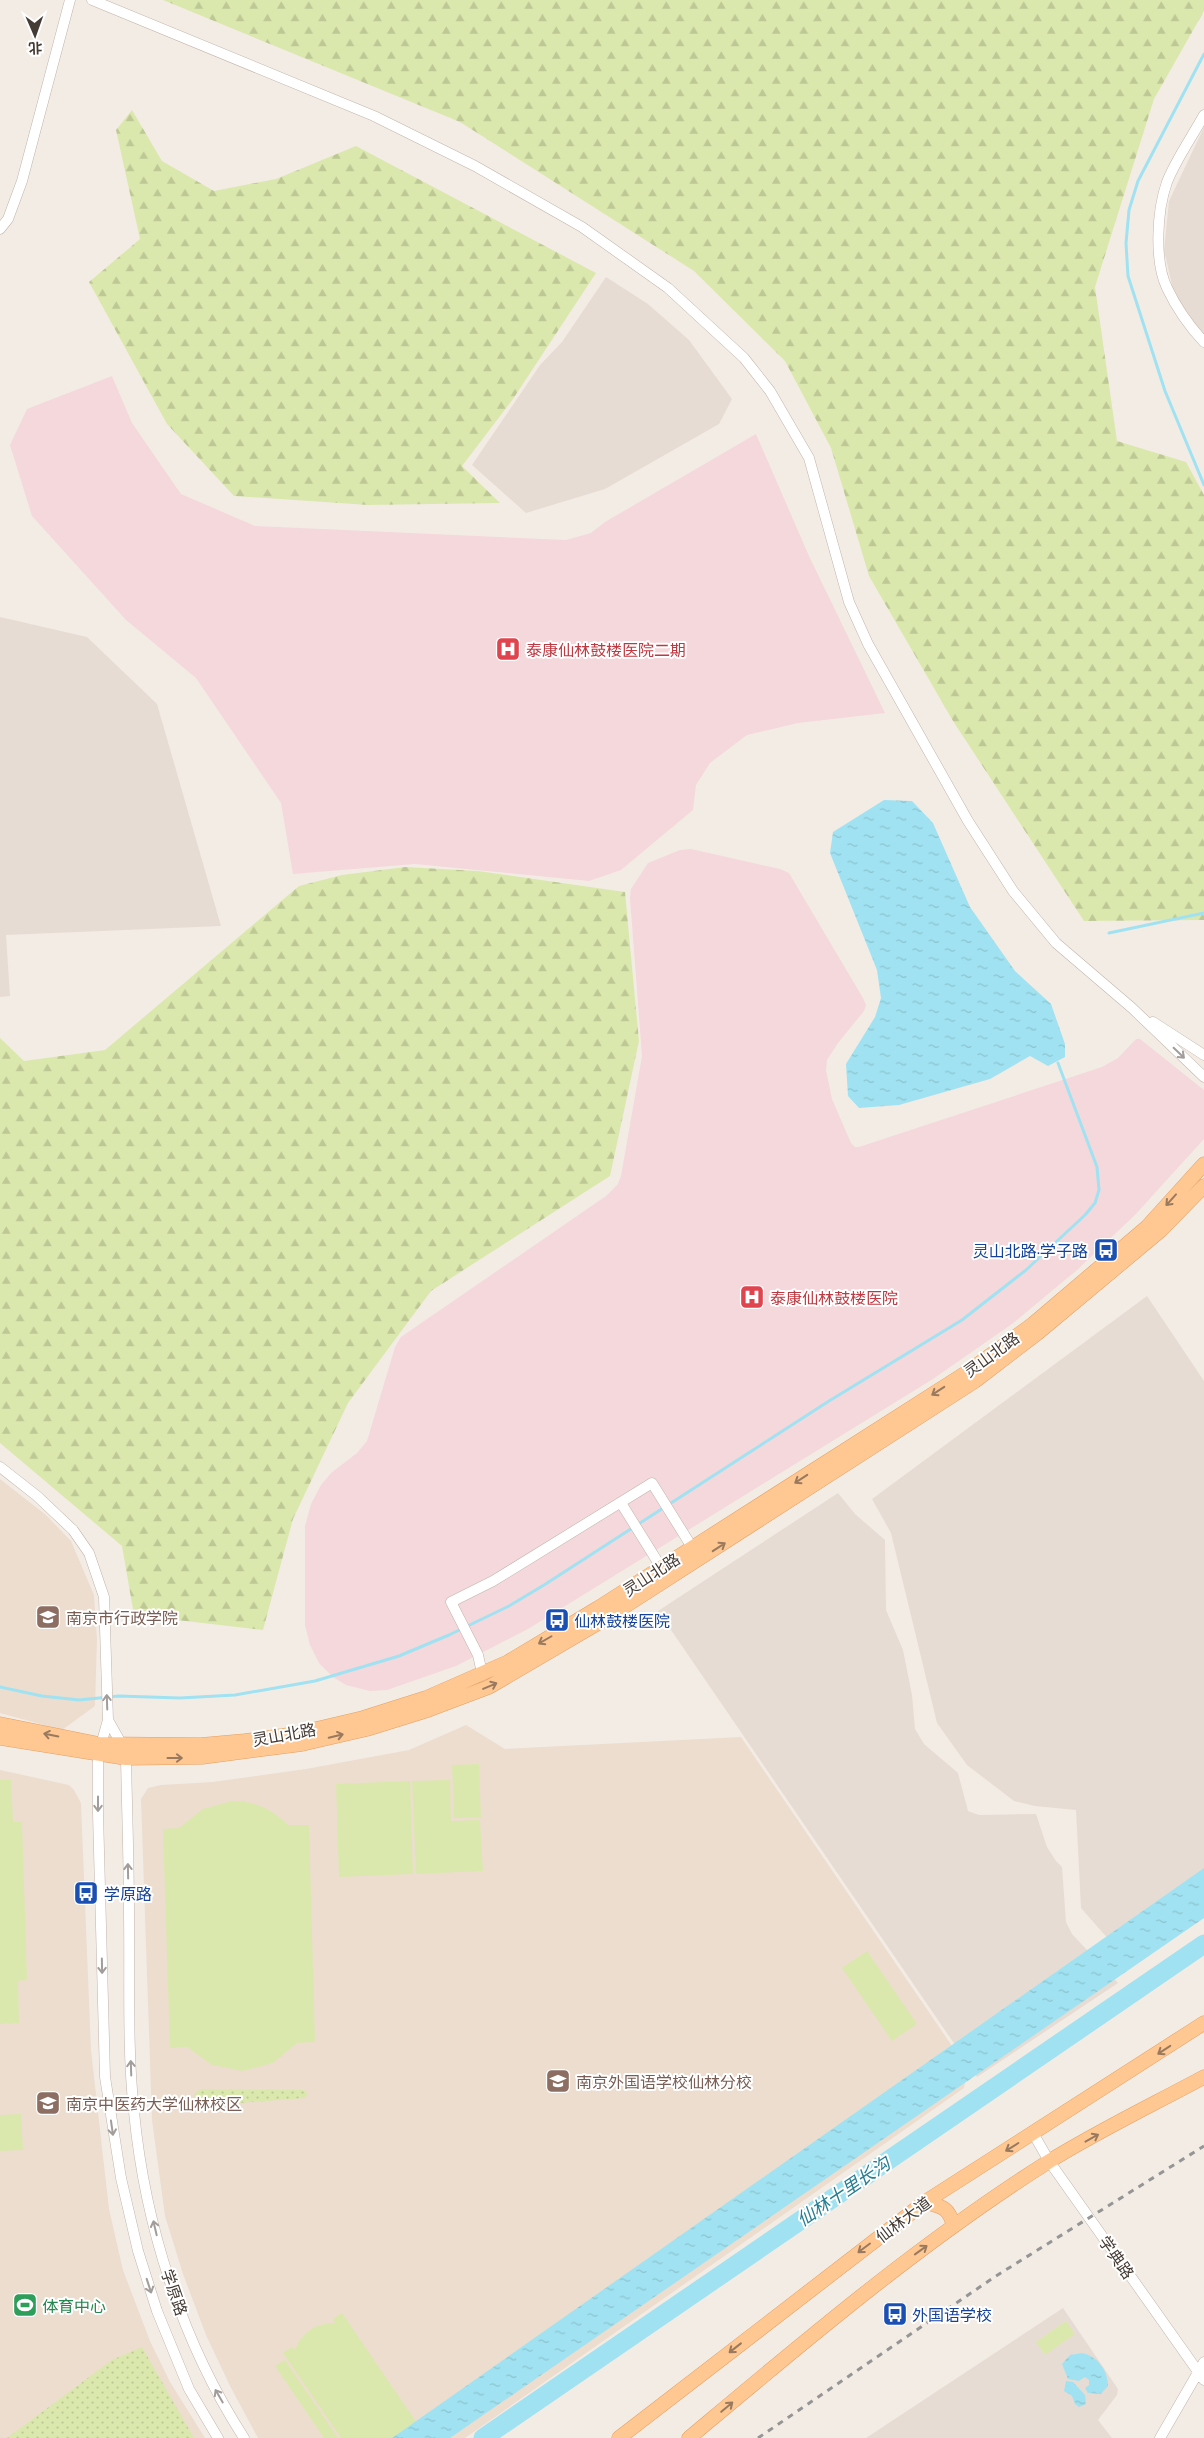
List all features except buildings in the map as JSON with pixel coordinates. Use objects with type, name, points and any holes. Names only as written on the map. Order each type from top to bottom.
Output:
[{"type":"main road","name":"灵山北路","points":[[696,1554],[969,1371],[1033,1324],[1147,1226],[1204,1164]]},
{"type":"main road","name":"灵山北路","points":[[124,1751],[201,1745],[295,1734],[363,1718],[426,1698],[508,1662],[665,1573],[976,1381],[1039,1332],[1160,1231],[1204,1186]]},
{"type":"main road","name":"灵山北路","points":[[0,1738],[99,1750],[202,1757],[302,1744],[367,1729],[428,1710],[488,1687],[512,1675],[665,1573]]},
{"type":"main road","name":"灵山北路","points":[[0,1724],[99,1750]]},
{"type":"main road","name":"仙林大道","points":[[619,2438],[925,2202],[1204,2023]]},
{"type":"main road","points":[[689,2438],[857,2298],[954,2226],[1049,2161],[1204,2077]]},
{"type":"main road","points":[[925,2202],[944,2208],[950,2214],[954,2226]]},
{"type":"street","points":[[0,229],[8,219],[22,181],[70,0]]},
{"type":"street","points":[[92,0],[374,116],[475,166],[582,227],[660,282],[744,358],[770,391],[809,458],[849,602],[868,644],[968,821],[1013,891],[1056,943],[1132,1008],[1204,1077]]},
{"type":"street","points":[[1204,115],[1167,182],[1159,218],[1160,256],[1166,287],[1186,322],[1204,342]]},
{"type":"street","points":[[1132,1008],[1204,1055]]},
{"type":"street","name":"学原路","points":[[0,1467],[37,1496],[73,1530],[88,1553],[104,1597],[108,1720],[99,1750],[104,2077],[117,2160],[138,2251],[157,2311],[189,2389],[218,2438]]},
{"type":"street","points":[[482,1673],[478,1656],[451,1602],[493,1581],[652,1484],[696,1554]]},
{"type":"street","points":[[621,1503],[665,1573]]},
{"type":"street","name":"学原路","points":[[108,1720],[124,1751],[131,2069],[134,2113],[141,2165],[158,2240],[178,2304],[209,2378],[244,2438]]},
{"type":"street","name":"学典路","points":[[1033,2133],[1049,2161],[1201,2376]]},
{"type":"street","points":[[1160,2438],[1201,2376],[1204,2362]]},
{"type":"shaded area","points":[[1204,127],[1204,336],[1175,298],[1164,250],[1169,201]]},
{"type":"shaded area","points":[[606,277],[648,304],[689,340],[732,399],[719,424],[605,489],[526,513],[472,465],[540,365],[562,342]]},
{"type":"shaded area","name":"泰康仙林鼓楼医院二期","points":[[112,376],[132,423],[181,494],[255,526],[566,540],[591,533],[605,522],[756,434],[809,556],[885,713],[798,723],[747,735],[710,763],[696,785],[693,810],[621,870],[589,881],[415,864],[293,874],[281,803],[196,678],[126,620],[32,516],[10,445],[27,409]]},
{"type":"shaded area","points":[[0,617],[87,637],[157,704],[221,926],[6,935],[10,996],[0,997]]},
{"type":"shaded area","name":"泰康仙林鼓楼医院","points":[[691,849],[780,869],[789,873],[863,998],[866,1005],[864,1011],[827,1060],[826,1070],[832,1099],[851,1143],[855,1147],[1102,1067],[1118,1058],[1136,1039],[1140,1039],[1204,1090],[1204,1139],[1135,1215],[1077,1270],[1012,1324],[933,1379],[528,1629],[456,1666],[387,1690],[370,1691],[346,1685],[333,1677],[319,1663],[310,1645],[305,1625],[305,1526],[311,1504],[321,1485],[331,1473],[357,1453],[367,1441],[395,1347],[401,1337],[606,1196],[618,1184],[642,1056],[630,898],[631,889],[648,863],[680,850]]},
{"type":"shaded area","points":[[1147,1296],[1204,1381],[1204,1917],[1132,1966],[1081,1908],[1076,1810],[1035,1806],[1014,1801],[967,1765],[937,1723],[891,1533],[872,1499]]},
{"type":"shaded area","name":"南京市行政学院","points":[[0,1479],[46,1515],[71,1541],[94,1595],[97,1639],[95,1706],[62,1730],[0,1713]]},
{"type":"shaded area","points":[[838,1493],[855,1514],[885,1540],[886,1610],[903,1650],[912,1695],[915,1729],[924,1744],[958,1773],[968,1811],[979,1815],[1036,1814],[1047,1847],[1062,1867],[1066,1922],[1072,1934],[1118,1983],[977,2077],[658,1611]]},
{"type":"shaded area","name":"南京外国语学校仙林分校","points":[[466,1725],[505,1749],[741,1737],[963,2062],[967,2074],[964,2088],[465,2438],[258,2438],[231,2388],[206,2335],[183,2274],[165,2216],[152,2120],[141,1799],[148,1788],[161,1785],[213,1782],[306,1769],[409,1750]]},
{"type":"shaded area","name":"南京中医药大学仙林校区","points":[[0,1770],[69,1785],[81,1803],[91,2050],[109,2209],[123,2270],[150,2341],[170,2382],[205,2438],[0,2438]]},
{"type":"shaded area","points":[[1063,2308],[1118,2389],[1117,2395],[1098,2420],[1112,2438],[866,2438]]},
{"type":"green space","points":[[163,0],[1204,0],[1204,11],[1154,99],[1095,287],[1117,441],[1186,462],[1204,495],[1204,920],[1084,921],[953,721],[869,576],[831,448],[785,361],[694,271],[460,122]]},
{"type":"green space","points":[[132,110],[162,161],[214,191],[276,179],[356,146],[596,273],[513,399],[462,466],[500,503],[368,505],[234,496],[167,424],[89,282],[140,239],[116,130]]},
{"type":"green space","points":[[405,867],[478,871],[625,892],[639,1041],[610,1176],[431,1291],[348,1403],[293,1519],[263,1630],[134,1615],[122,1546],[0,1443],[0,1038],[24,1061],[105,1050],[299,886],[342,875]]},
{"type":"green space","points":[[479,1764],[481,1818],[454,1818],[452,1765]]},
{"type":"green space","points":[[0,1780],[11,1780],[13,1822],[22,1822],[27,1980],[18,1981],[19,2023],[0,2024]]},
{"type":"green space","points":[[450,1780],[451,1821],[480,1820],[483,1871],[416,1874],[412,1781]]},
{"type":"green space","points":[[410,1781],[413,1874],[339,1877],[336,1784]]},
{"type":"green space","points":[[232,1801],[248,1802],[263,1807],[276,1814],[288,1825],[309,1825],[315,2042],[297,2043],[273,2063],[243,2071],[212,2065],[187,2047],[170,2048],[163,1829],[179,1828],[203,1809]]},
{"type":"green space","points":[[867,1951],[917,2024],[892,2041],[842,1968]]},
{"type":"green space","points":[[201,2089],[304,2090],[308,2094],[305,2098],[201,2106],[196,2103],[194,2098],[195,2093]]},
{"type":"green space","points":[[21,2114],[23,2150],[0,2151],[0,2115]]},
{"type":"green space","points":[[342,2313],[419,2426],[403,2438],[341,2438],[283,2353],[292,2347],[295,2350],[302,2338],[310,2330],[328,2323],[335,2323],[333,2319]]},
{"type":"green space","points":[[1066,2321],[1075,2334],[1045,2355],[1036,2342]]},
{"type":"green space","points":[[142,2347],[194,2438],[7,2438],[112,2360]]},
{"type":"green space","points":[[285,2360],[338,2438],[324,2438],[275,2366]]},
{"type":"water","points":[[884,800],[912,801],[933,823],[970,907],[1015,971],[1051,1004],[1065,1044],[1065,1057],[1048,1066],[1030,1056],[990,1079],[899,1105],[859,1108],[848,1096],[846,1064],[875,1017],[881,998],[877,970],[830,853],[833,832]]},
{"type":"water","points":[[1204,1868],[1204,1918],[450,2438],[392,2438]]},
{"type":"water","points":[[1082,2353],[1092,2357],[1104,2369],[1108,2386],[1101,2394],[1088,2393],[1085,2388],[1089,2385],[1089,2380],[1085,2377],[1079,2381],[1068,2379],[1062,2364],[1070,2355]]},
{"type":"water","points":[[1066,2381],[1073,2382],[1085,2395],[1086,2404],[1079,2407],[1075,2404],[1072,2396],[1064,2391]]},
{"type":"waterway","points":[[1204,54],[1138,181],[1129,210],[1126,243],[1128,276],[1165,391],[1204,485]]},
{"type":"waterway","points":[[1109,933],[1204,913]]},
{"type":"waterway","points":[[0,1687],[42,1696],[79,1700],[119,1696],[180,1698],[235,1695],[315,1681],[399,1656],[449,1635],[509,1606],[829,1401],[962,1320],[1026,1270],[1085,1215],[1095,1203],[1099,1190],[1097,1167],[1058,1063]]},
{"type":"waterway","name":"仙林十里长沟","points":[[483,2438],[1204,1944]]},
{"type":"railway","points":[[758,2438],[996,2276],[1204,2146]]},
{"type":"place","name":"泰康仙林鼓楼医院二期","points":[[508,649]]},
{"type":"place","name":"灵山北路·学子路","points":[[1106,1250]]},
{"type":"place","name":"泰康仙林鼓楼医院","points":[[752,1297]]},
{"type":"place","name":"南京市行政学院","points":[[48,1617]]},
{"type":"place","name":"仙林鼓楼医院","points":[[557,1620]]},
{"type":"place","name":"学原路","points":[[86,1893]]},
{"type":"place","name":"南京外国语学校仙林分校","points":[[558,2081]]},
{"type":"place","name":"南京中医药大学仙林校区","points":[[48,2103]]},
{"type":"place","name":"体育中心","points":[[25,2305]]},
{"type":"place","name":"外国语学校","points":[[895,2314]]}]
